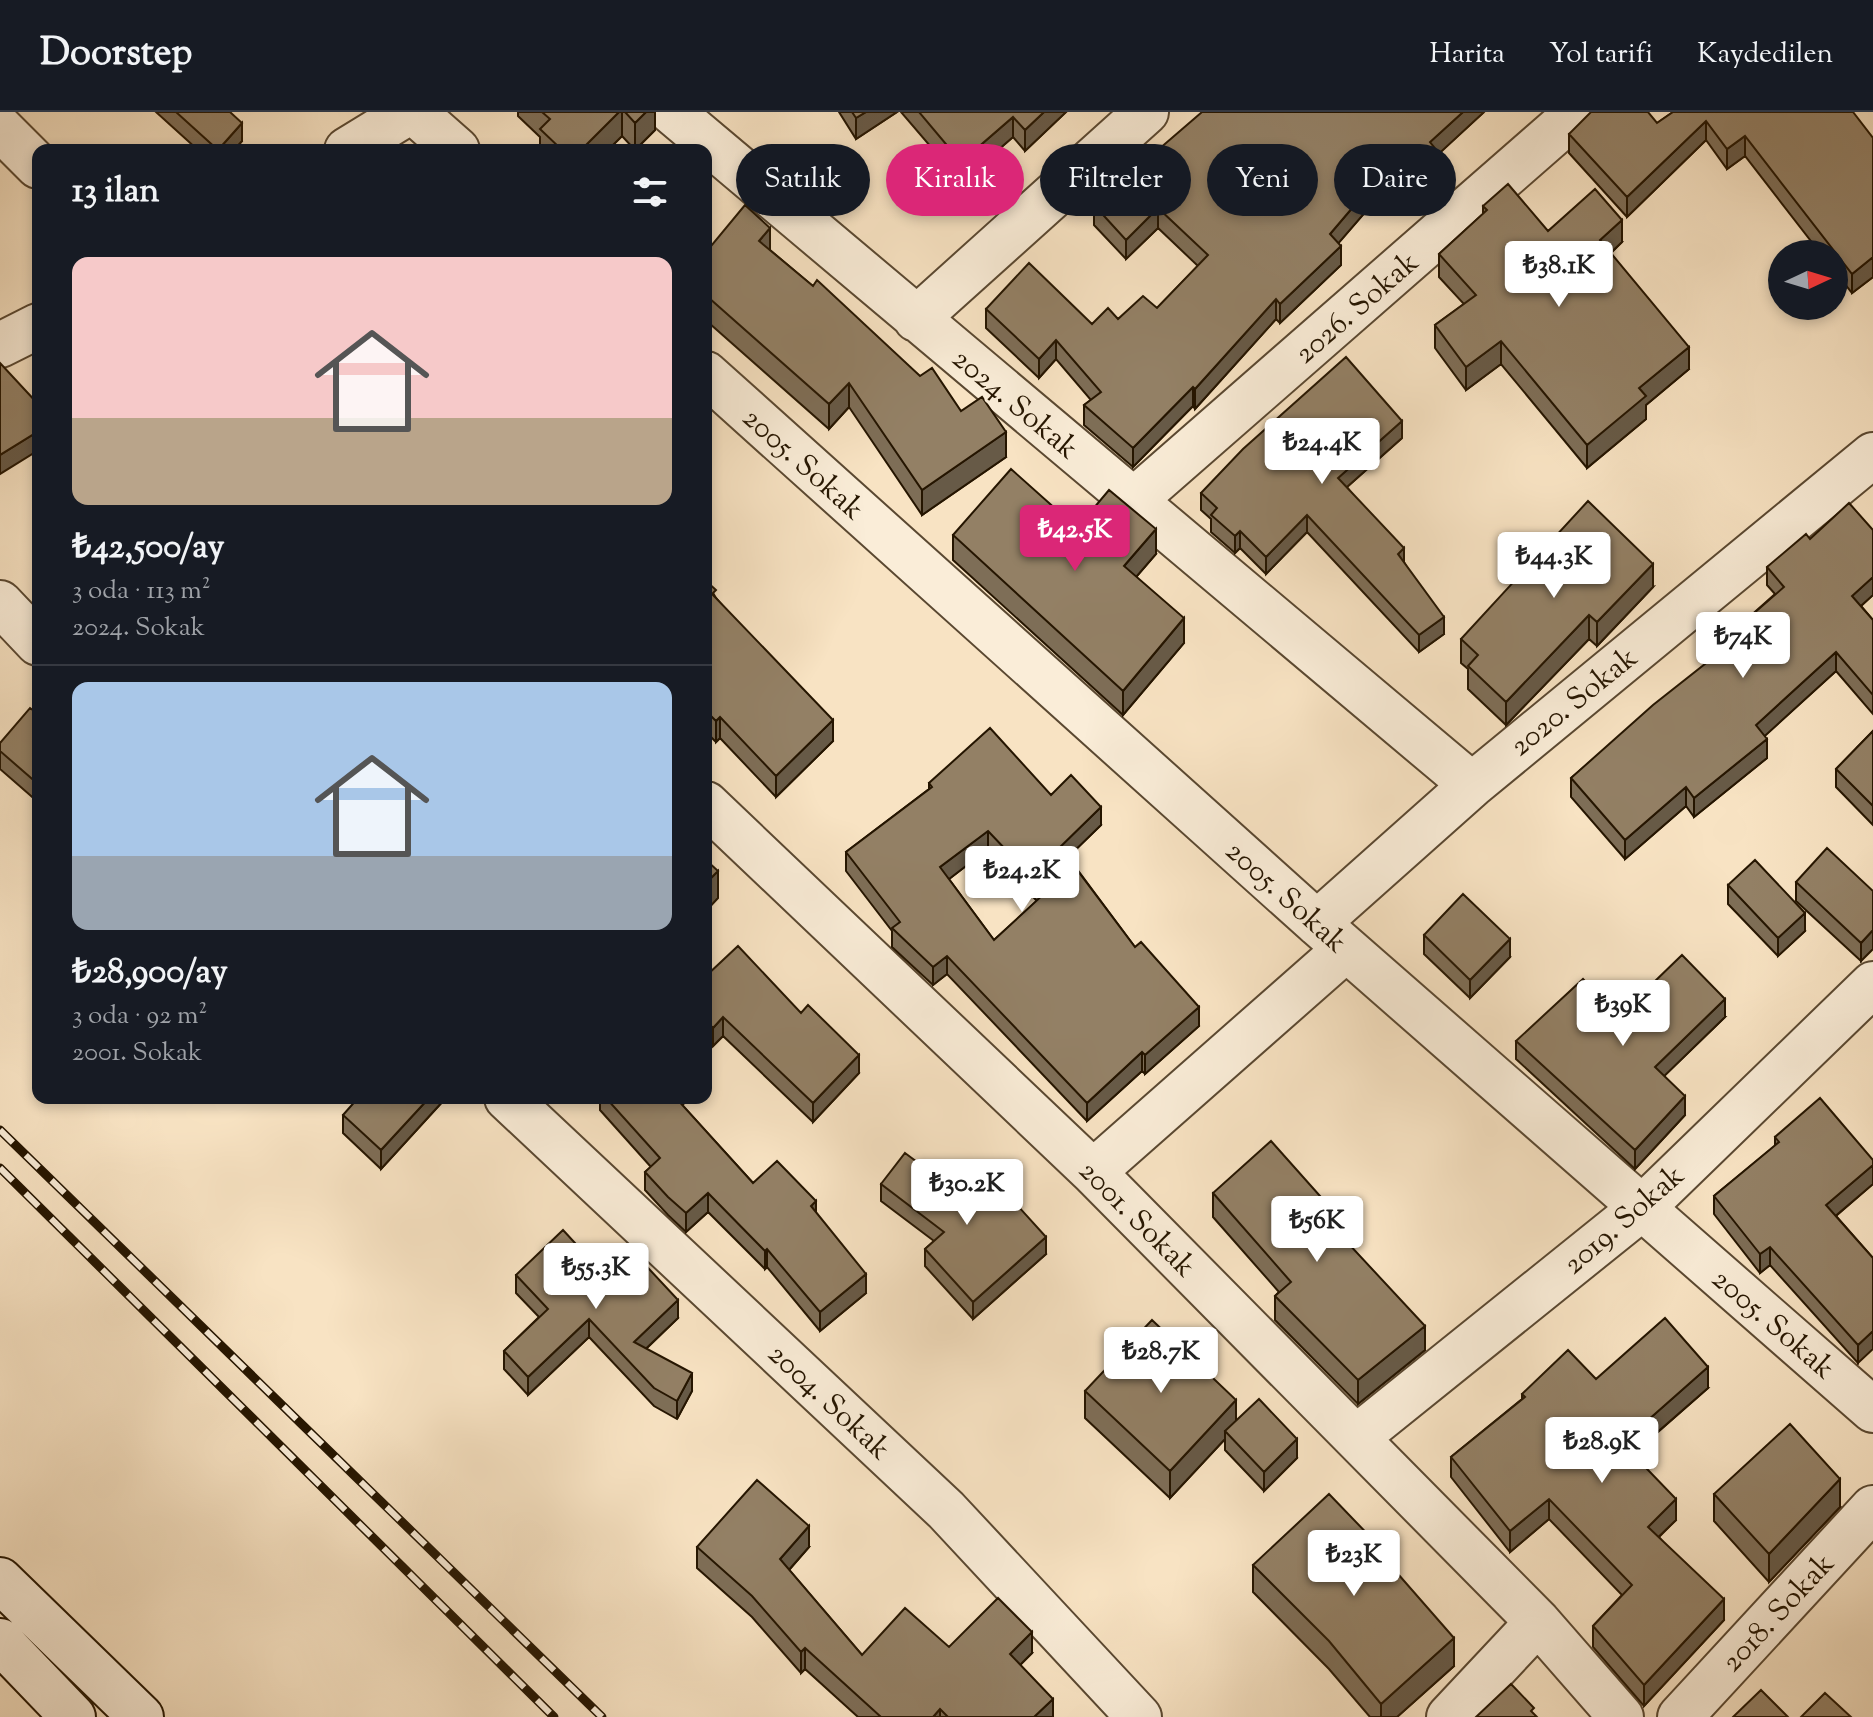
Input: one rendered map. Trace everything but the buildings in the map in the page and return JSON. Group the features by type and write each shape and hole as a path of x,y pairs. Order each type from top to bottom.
{"street":[{"path":"357,144 412,112 450,144"},
{"name":"2024. Sokak","path":"672,112 710,144"},
{"path":"916,319 1146,112"},
{"name":"2026. Sokak","path":"1133,501 1578,112"},
{"path":"0,128 32,160"},
{"name":"2024. Sokak","path":"712,146 1472,785"},
{"path":"0,345 32,329"},
{"name":"2005. Sokak","path":"712,379 1332,936 1873,1410"},
{"name":"2020. Sokak","path":"1093,1172 1332,936 1472,785 1873,455"},
{"path":"0,603 32,637"},
{"name":"2001. Sokak","path":"712,810 1093,1172 1538,1622 1621,1717"},
{"name":"2019. Sokak","path":"1357,1437 1643,1207 1873,984"},
{"name":"2004. Sokak","path":"513,1104 946,1510 1139,1717"},
{"name":"2018. Sokak","path":"1680,1717 1873,1508"},
{"path":"0,1580 141,1717"},
{"path":"1449,1717 1538,1622"},
{"path":"0,1641 73,1717"}],"railway":[{"path":"0,1130 602,1717"},
{"path":"0,1168 554,1717"}]}
